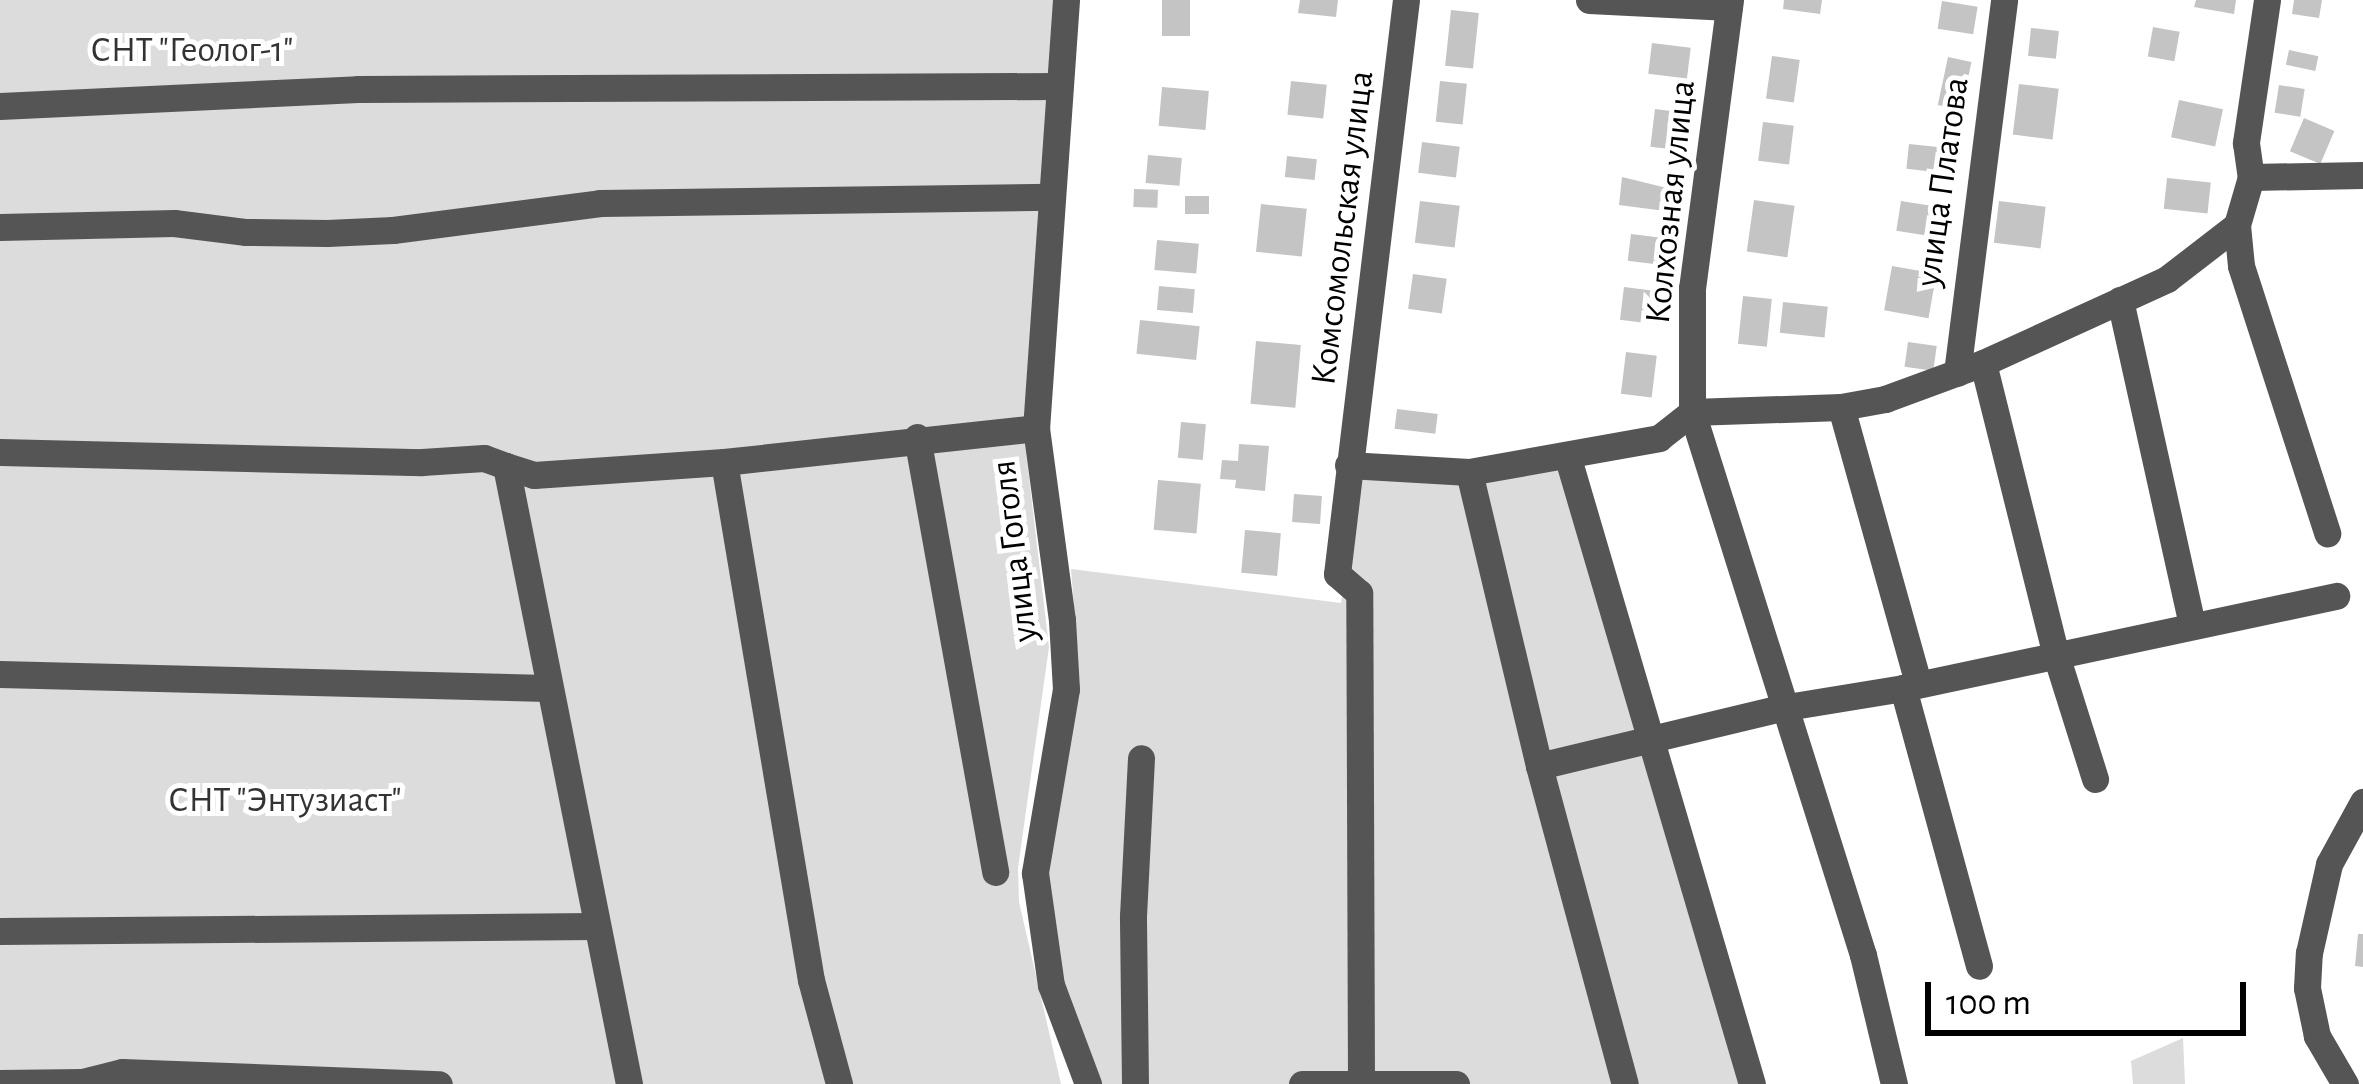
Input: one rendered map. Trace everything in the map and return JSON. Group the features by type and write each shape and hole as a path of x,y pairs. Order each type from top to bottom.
{"street":[{"name":"улица Гоголя","path":"1066,0 1036,428 1066,689 1035,873 1039,927 1068,1038 1088,1084"},
{"name":"Комсомольская улица","path":"1360,1081 1359,593 1337,574 1406,0"},
{"path":"1589,0 1729,4"},
{"name":"улица Платова","path":"1970,368 2004,0"},
{"path":"2267,0 2246,143 2252,177 2237,224 2241,266 2326,533"},
{"name":"Колхозная улица","path":"1729,4 1692,288 1692,412 1781,708 1863,955 1894,1084"},
{"path":"0,106 358,89 1059,86"},
{"path":"2252,177 2363,175"},
{"path":"0,227 174,224 246,232 327,233 393,230 600,203 1049,197"},
{"path":"1348,465 1469,472 1659,437 1692,412 1841,407 1885,399 1970,368 2167,279 2237,224"},
{"path":"2120,299 2192,625"},
{"path":"1970,368 2095,779"},
{"path":"1841,407 1979,966"},
{"path":"0,452 422,462 484,458 534,475 724,462 917,437 1036,428"},
{"path":"917,437 995,872"},
{"path":"724,462 807,959 839,1084"},
{"path":"1570,465 1752,1084"},
{"path":"506,466 629,1084"},
{"path":"1469,472 1539,766 1625,1084"},
{"path":"1539,766 1781,708 2336,596"},
{"path":"0,674 547,688"},
{"path":"1135,1084 1133,916 1141,758"},
{"path":"2345,1084 2317,1036 2308,970 2315,909 2329,864 2363,802"},
{"path":"0,931 596,926"},
{"path":"0,1082 83,1083 126,1078 439,1084"},
{"path":"1302,1084 1456,1084"}],"green space":[{"name":"СНТ \"Энтузиаст\"","path":"0,0 1056,0 1024,435 1049,647 1018,868 1019,902 1061,1084 0,1084"},
{"path":"1570,465 1752,1084 1100,1084 1077,1033 1050,926 1049,874 1075,620 1071,569 1341,603 1358,475"},
{"path":"2183,1038 2185,1084 2133,1084 2131,1061"}],"building":[{"path":"1162,0 1190,0 1190,36 1162,36"},
{"path":"1300,0 1338,0 1336,17 1298,13"},
{"path":"1784,0 1822,0 1820,14 1783,9"},
{"path":"2196,0 2236,0 2234,14 2194,7"},
{"path":"2294,0 2322,0 2319,18 2292,14"},
{"path":"1942,1 1978,7 1973,34 1938,29"},
{"path":"1451,10 1479,13 1473,69 1445,66"},
{"path":"2153,27 2180,32 2174,61 2148,57"},
{"path":"2031,28 2059,31 2056,59 2028,56"},
{"path":"1652,43 1691,48 1687,79 1648,74"},
{"path":"2289,50 2318,56 2315,71 2286,65"},
{"path":"1772,56 1800,60 1794,102 1766,99"},
{"path":"1948,57 1971,62 1961,110 1938,105"},
{"path":"1291,81 1327,85 1323,119 1287,115"},
{"path":"1440,81 1467,84 1463,125 1436,122"},
{"path":"2019,84 2059,89 2052,139 2013,135"},
{"path":"2279,85 2305,89 2300,117 2275,113"},
{"path":"1162,87 1209,91 1205,130 1159,126"},
{"path":"2179,100 2223,109 2215,147 2171,137"},
{"path":"1655,109 1689,113 1684,151 1650,147"},
{"path":"2304,118 2334,131 2320,164 2290,151"},
{"path":"1763,122 1794,126 1789,164 1758,161"},
{"path":"1422,142 1460,147 1456,177 1418,173"},
{"path":"1909,144 1938,147 1935,172 1906,169"},
{"path":"1148,155 1182,158 1179,186 1146,183"},
{"path":"1287,156 1317,159 1315,180 1285,177"},
{"path":"1622,177 1667,188 1665,211 1619,205"},
{"path":"2167,178 2211,183 2208,213 2164,209"},
{"path":"1134,189 1158,190 1157,208 1133,207"},
{"path":"1185,196 1209,196 1209,214 1185,214"},
{"path":"1754,200 1795,206 1787,257 1747,251"},
{"path":"1420,201 1460,206 1455,248 1415,243"},
{"path":"1901,201 1933,206 1928,236 1896,231"},
{"path":"1999,201 2046,207 2041,248 1994,243"},
{"path":"1261,204 1307,209 1302,257 1256,252"},
{"path":"1631,234 1680,240 1676,267 1628,261"},
{"path":"1157,240 1199,244 1196,274 1154,270"},
{"path":"1892,266 1936,274 1929,318 1884,310"},
{"path":"1413,274 1447,279 1442,313 1408,309"},
{"path":"1159,286 1195,289 1193,313 1157,310"},
{"path":"1624,287 1662,292 1658,324 1620,320"},
{"path":"1743,296 1772,299 1767,347 1738,344"},
{"path":"1783,302 1828,307 1825,338 1780,333"},
{"path":"1140,320 1200,326 1196,360 1136,354"},
{"path":"1256,341 1301,345 1295,408 1251,404"},
{"path":"1908,342 1937,346 1933,371 1905,367"},
{"path":"1626,352 1657,356 1652,397 1621,394"},
{"path":"1397,409 1438,414 1435,434 1395,429"},
{"path":"1181,422 1206,424 1203,460 1178,458"},
{"path":"1239,444 1269,446 1265,491 1235,488 1236,480 1220,479 1222,460 1238,461"},
{"path":"1158,480 1201,484 1196,534 1154,530"},
{"path":"1294,494 1322,496 1320,524 1292,522"},
{"path":"1245,530 1281,533 1277,576 1241,573"},
{"path":"2358,934 2363,934 2363,967 2355,966"}],"park label":[{"name":"СНТ \"Геолог-1\"","path":"192,51"}]}
